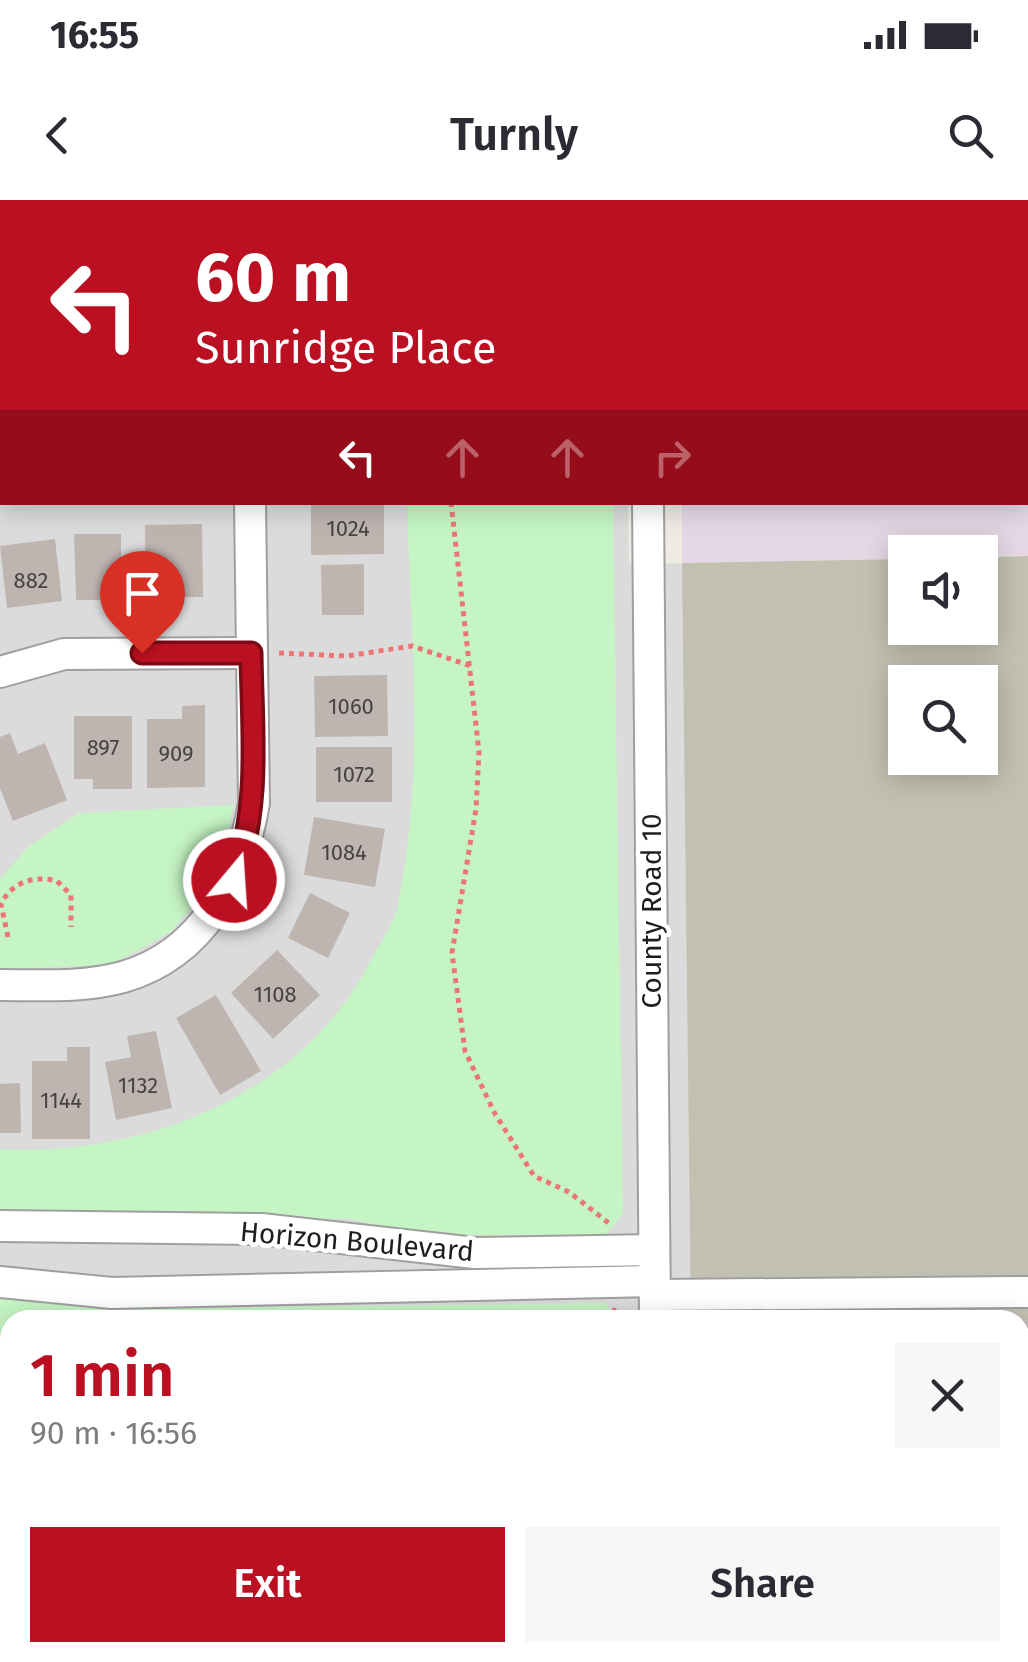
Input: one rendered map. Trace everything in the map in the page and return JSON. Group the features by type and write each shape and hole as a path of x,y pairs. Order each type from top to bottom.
{"street":[{"path":"0,985 83,984 124,976 180,948 206,922 234,880 247,844 254,804 250,505"},
{"name":"County Road 10","path":"648,505 654,1299"},
{"path":"0,672 64,654 251,653"},
{"name":"Horizon Boulevard","path":"0,1226 261,1228 475,1254 654,1250"},
{"name":"Horizon Boulevard","path":"0,1282 112,1293 654,1299 1028,1292"}],"path":[{"path":"451,505 479,752 476,809 452,953 465,1051 494,1112 534,1176 570,1192 617,1230"},
{"path":"251,653 347,656 412,646 471,666"},
{"path":"8,936 0,905 23,882 46,878 57,881 71,895 70,927"}],"shaded area":[{"path":"0,505 628,505 629,563 888,565 888,645 998,645 998,605 1028,567 1028,1310 0,1310"},
{"path":"682,505 1028,505 1028,556 998,555 998,535 888,535 888,559 682,563"},
{"path":"1028,556 1028,1310 691,1310 682,563 888,559 888,645 998,645 998,557"}],"green space":[{"path":"407,505 613,505 623,1213 605,1236 428,1235 349,1219 0,1212 0,1149 55,1149 110,1142 163,1128 215,1108 262,1081 305,1047 342,1007 398,905 411,805 414,704"},
{"path":"234,805 220,871 171,932 110,965 0,969 0,879 28,847 79,813"},
{"path":"0,1298 118,1309 605,1303 611,1310 0,1310"}],"building":[{"path":"311,505 384,505 384,554 311,555"},
{"path":"202,524 203,597 146,597 145,525"},
{"path":"74,534 121,534 121,600 76,600"},
{"path":"55,539 62,601 7,608 0,546"},
{"path":"364,564 364,615 322,615 321,565"},
{"path":"387,675 388,736 315,737 314,676"},
{"path":"205,705 205,787 147,788 147,719 182,719 182,706"},
{"path":"74,716 132,716 132,789 93,789 93,779 74,779"},
{"path":"10,733 18,754 45,743 67,800 13,821 0,788 0,737"},
{"path":"316,747 392,747 392,802 316,802"},
{"path":"314,817 385,829 375,887 304,875"},
{"path":"310,893 350,913 328,958 288,938"},
{"path":"277,950 320,995 273,1039 231,993"},
{"path":"216,995 261,1071 220,1095 176,1018"},
{"path":"156,1031 172,1108 116,1120 105,1062 131,1057 127,1036"},
{"path":"67,1047 90,1047 90,1139 32,1139 32,1061 67,1061"},
{"path":"20,1083 21,1133 0,1133 0,1084"}],"route":[{"path":"142,653 251,653 254,804 247,844 234,880"}]}
